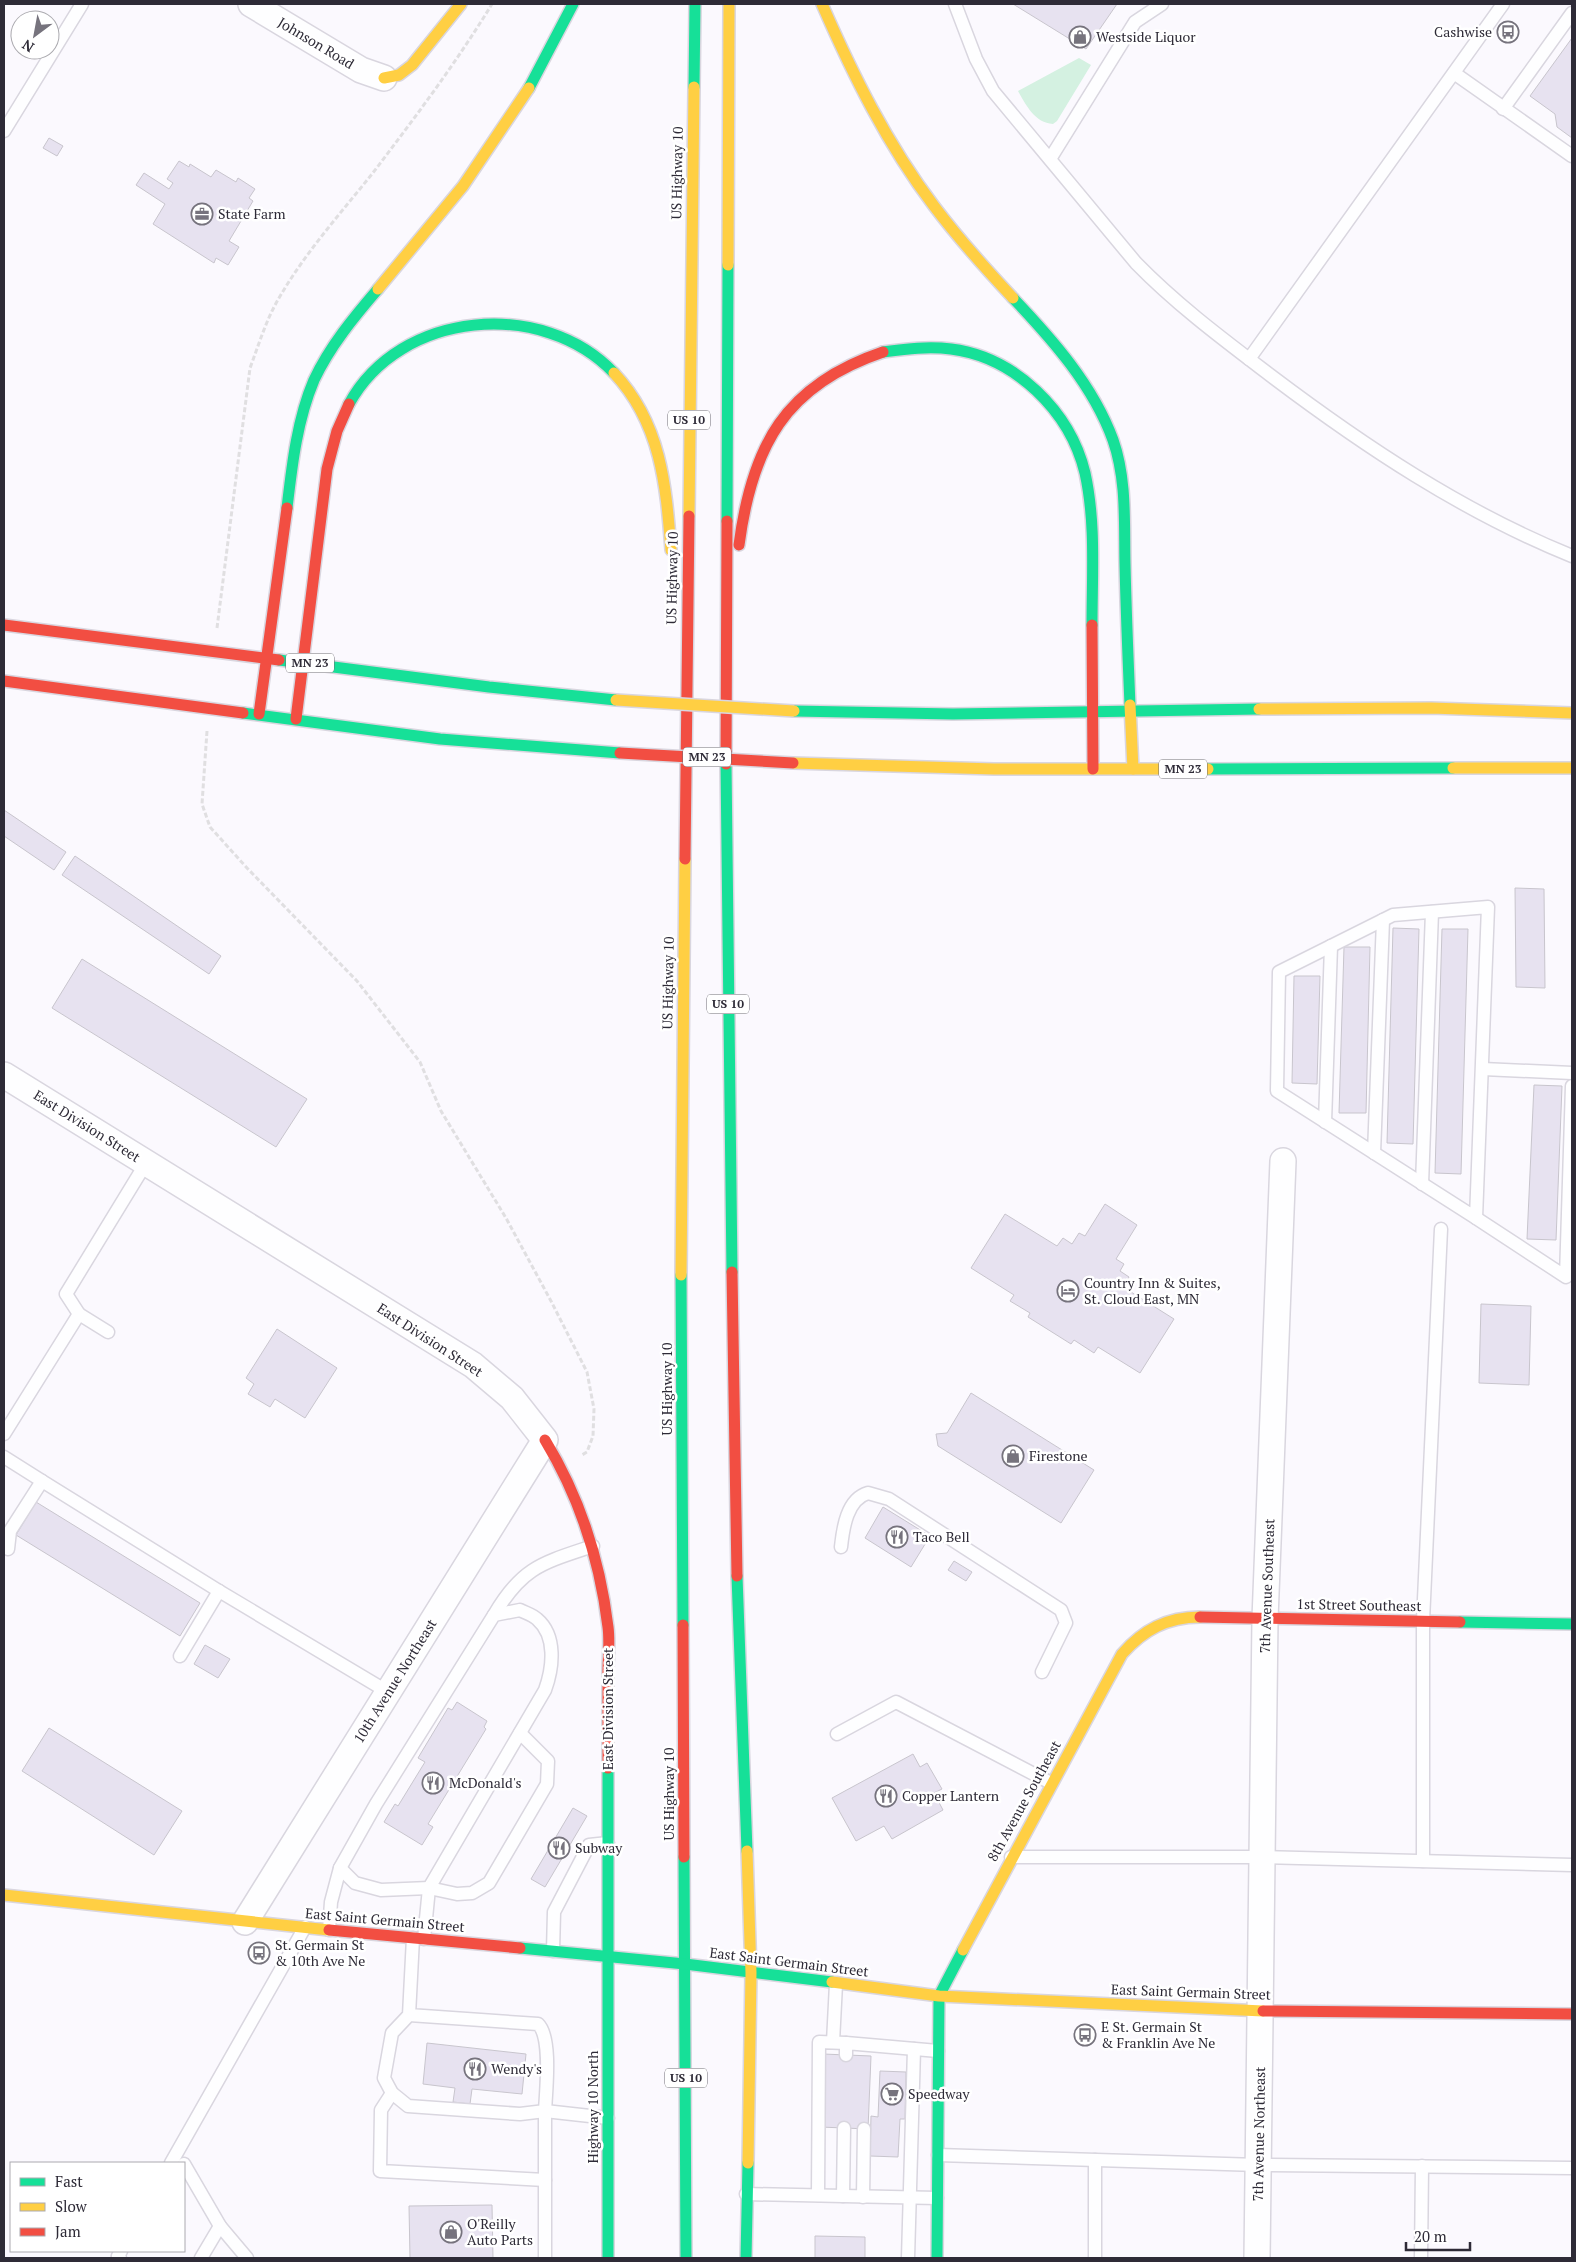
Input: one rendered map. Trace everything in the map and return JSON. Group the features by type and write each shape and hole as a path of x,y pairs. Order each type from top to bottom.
{"main road":[{"path":"384,78 399,75 412,65 462,4"},
{"path":"259,714 265,657 291,477 308,395 324,361 349,325 437,220 492,149 544,64 573,4"},
{"name":"US Highway 10","path":"685,1964 681,1232 695,4"},
{"name":"US 10","path":"729,4 726,862 736,1556 751,1973 746,2258"},
{"path":"822,4 866,100 900,156 951,228 1053,342 1079,374 1099,409 1113,440 1121,476 1133,769"},
{"path":"296,719 330,454 343,414 363,382 376,368 398,352 440,330 483,322 526,325 549,331 571,341 594,355 611,369 628,388 654,435 668,493 672,563"},
{"path":"726,673 740,539 745,510 753,480 764,455 791,408 823,379 850,362 897,348 941,346 964,350 1011,370 1033,387 1049,402 1067,427 1077,448 1085,476 1092,544 1093,769"},
{"path":"676,602 686,721"},
{"name":"MN 23","path":"4,625 489,687 616,700 794,711 881,714 1432,708 1572,713"},
{"name":"MN 23","path":"4,681 440,739 620,753 793,763 1093,769 1572,768"},
{"name":"East Division Street","path":"545,1440 570,1482 593,1546 608,1628 607,1956"},
{"name":"1st Street Southeast","path":"1148,1628 1169,1619 1186,1617 1572,1624"},
{"name":"8th Avenue Southeast","path":"939,1996 1011,1857 1122,1654 1134,1639 1148,1628"},
{"name":"East Saint Germain Street","path":"4,1895 245,1922 685,1964 939,1996 1260,2011 1572,2014"},
{"name":"Highway 10 North","path":"607,1956 608,2258"},
{"name":"US 10","path":"685,1964 686,2258"},
{"path":"937,2258 939,1996"}],"street":[{"name":"Johnson Road","path":"251,4 361,70 384,78"},
{"name":"East Division Street","path":"7,1084 146,1163 473,1366 512,1398 545,1440"},
{"name":"7th Avenue Southeast","path":"1260,2011 1265,1619 1283,1161"},
{"name":"10th Avenue Northeast","path":"245,1922 545,1440"},
{"name":"7th Avenue Northeast","path":"1257,2258 1260,2011"}],"lane":[{"path":"4,131 82,4"},
{"path":"955,4 984,76 993,91 1136,263 1169,295 1248,358 1375,451 1518,533 1572,556"},
{"path":"1050,159 1136,22 1162,4"},
{"path":"1248,358 1503,4"},
{"path":"1503,108 1572,13"},
{"path":"1454,73 1572,156"},
{"path":"1476,1218 1488,907 1393,915 1279,972 1277,1092 1566,1277 1572,1086"},
{"path":"1422,1184 1432,912"},
{"path":"1374,1153 1383,920"},
{"path":"1325,1122 1332,946"},
{"path":"1483,1069 1572,1073"},
{"path":"108,1332 79,1314 66,1294 146,1163"},
{"path":"1423,1861 1423,1621 1441,1229"},
{"path":"4,1434 79,1314"},
{"path":"4,1457 219,1591 388,1692"},
{"path":"8,1549 10,1531 42,1481"},
{"path":"840,1547 844,1521 856,1499 868,1493 889,1499 1061,1610 1066,1623 1042,1672"},
{"path":"329,1930 331,1902 340,1868 376,1804 494,1615 521,1577 534,1568 593,1546"},
{"path":"180,1656 219,1591"},
{"path":"494,1615 520,1610 538,1620 550,1641 552,1670 548,1683 520,1733 429,1888 419,1938 409,2015 392,2032 384,2078 392,2093 408,2106 520,2114 545,2111 608,2118"},
{"path":"837,1734 896,1702 1051,1783"},
{"path":"340,1868 355,1883 381,1890 429,1888 457,1894 472,1893 489,1883 548,1784 548,1760 520,1733"},
{"path":"553,1951 554,1912 589,1845 608,1843"},
{"path":"1011,1857 1262,1857 1572,1864"},
{"path":"179,2161 305,1928"},
{"path":"836,1984 841,2047"},
{"path":"409,2015 538,2024 544,2032 546,2051 545,2258"},
{"path":"818,2195 819,2042 866,2050 914,2049 938,2051"},
{"path":"908,2258 914,2049"},
{"path":"392,2093 381,2110 380,2171 545,2180"},
{"path":"842,2196 844,2128"},
{"path":"863,2197 864,2129"},
{"path":"938,2155 1258,2165 1572,2168"},
{"path":"1095,2160 1095,2258"},
{"path":"1420,2258 1422,2166"},
{"path":"185,2171 220,2226 247,2258"},
{"path":"746,2194 937,2198"},
{"path":"201,2258 220,2226"}],"green space":[{"path":"1079,58 1091,65 1057,121 1053,124 1047,123 1036,117 1018,91"}],"building":[{"name":"Westside Liquor","path":"1013,4 1117,4 1086,49"},
{"path":"1572,38 1572,138 1557,127 1555,114 1530,96"},
{"path":"49,138 63,146 57,156 43,148"},
{"name":"State Farm","path":"179,161 189,167 190,164 211,177 216,170 236,182 238,178 255,189 249,198 253,201 229,241 239,247 228,265 216,258 214,263 153,224 165,204 136,185 144,173 169,189 173,183 167,179"},
{"path":"4,810 66,852 54,870 4,836"},
{"path":"75,856 221,956 209,974 62,875"},
{"path":"1515,888 1544,889 1545,988 1516,987"},
{"path":"1393,928 1419,929 1413,1144 1387,1143"},
{"path":"1442,929 1468,929 1461,1174 1435,1173"},
{"path":"1344,947 1370,947 1366,1113 1339,1113"},
{"path":"82,959 307,1099 276,1147 52,1008"},
{"path":"1294,976 1320,976 1317,1084 1292,1083"},
{"path":"1534,1085 1562,1086 1556,1240 1527,1239"},
{"name":"Country Inn & Suites, St. Cloud East, MN","path":"1105,1204 1137,1225 1116,1259 1124,1264 1120,1271 1129,1277 1123,1287 1174,1319 1140,1373 1098,1347 1094,1353 1074,1340 1071,1344 1028,1317 1030,1313 1010,1301 1014,1295 971,1268 1005,1214 1057,1246 1063,1238 1072,1244 1079,1233 1085,1236"},
{"path":"1481,1304 1531,1306 1529,1385 1479,1383"},
{"path":"277,1329 337,1368 305,1418 275,1399 270,1407 248,1394 254,1384 246,1378"},
{"name":"Firestone","path":"971,1393 1094,1470 1061,1523 938,1446 936,1434 947,1433"},
{"path":"36,1502 200,1603 180,1636 16,1535"},
{"name":"Taco Bell","path":"883,1507 930,1536 911,1567 865,1538"},
{"path":"954,1561 972,1572 966,1581 948,1570"},
{"path":"205,1645 230,1659 218,1678 194,1664"},
{"name":"McDonald's","path":"457,1702 487,1721 484,1727 486,1729 428,1824 433,1827 422,1845 384,1822 395,1804 398,1806 425,1762 418,1758 448,1708 452,1710"},
{"path":"49,1728 182,1811 154,1855 22,1771"},
{"name":"Copper Lantern","path":"913,1754 920,1767 927,1763 942,1789 934,1793 943,1810 892,1839 884,1826 856,1841 832,1798"},
{"name":"Subway","path":"573,1808 587,1816 545,1887 531,1879"},
{"name":"Wendy's","path":"427,2043 526,2054 522,2094 472,2089 470,2104 453,2102 455,2088 423,2084"},
{"name":"Speedway","path":"823,2054 871,2056 868,2129 820,2127"},
{"name":"Speedway","path":"880,2071 906,2072 905,2119 900,2119 898,2157 870,2156 871,2116 878,2117"},
{"name":"O'Reilly Auto Parts","path":"492,2205 493,2258 410,2258 409,2206"},
{"path":"815,2236 865,2237 865,2258 815,2258"}],"traffic: fast":[{"path":"529,88 573,4"},
{"path":"694,87 695,4"},
{"path":"727,521 728,265"},
{"path":"287,508 299,427 314,380 320,367 351,321 378,289"},
{"path":"1013,298 1057,346 1083,382 1105,420 1113,440 1123,486 1130,705"},
{"path":"349,404 372,373 402,349 437,333 474,325 512,325 550,333 584,349 614,373"},
{"path":"883,352 934,348 975,354 997,363 1018,375 1053,409 1067,429 1078,450 1085,473 1091,511 1093,549 1092,625"},
{"path":"279,660 489,687 616,700"},
{"path":"794,711 953,714 1259,709"},
{"path":"243,713 440,739 620,753"},
{"path":"726,764 732,1272"},
{"path":"1208,769 1453,768"},
{"path":"681,1275 683,1625"},
{"path":"737,1576 747,1851"},
{"path":"1460,1622 1572,1624"},
{"path":"608,1768 608,2258"},
{"path":"684,1857 686,2258"},
{"path":"520,1948 685,1964 832,1982"},
{"path":"937,2258 939,1996 963,1950"},
{"path":"746,2258 748,2163"}],"traffic: slow":[{"path":"384,78 399,75 412,65 461,4"},
{"path":"728,265 729,4"},
{"path":"822,4 859,83 901,158 953,230 1013,298"},
{"path":"689,516 694,87"},
{"path":"378,289 463,186 529,88"},
{"path":"614,373 630,392 651,434 658,456 667,502 671,550"},
{"path":"616,700 794,711"},
{"path":"1130,705 1133,769"},
{"path":"1259,709 1431,708 1572,713"},
{"path":"793,763 994,769 1208,769"},
{"path":"1453,768 1572,768"},
{"path":"681,1275 685,859"},
{"path":"963,1950 1122,1654 1138,1638 1156,1626 1177,1619 1200,1617"},
{"path":"747,1851 751,1973 748,2163"},
{"path":"4,1895 329,1930"},
{"path":"832,1982 939,1996 1263,2011"}],"traffic: jam":[{"path":"739,545 753,478 764,449 779,424 798,401 821,382 849,366 883,352"},
{"path":"296,719 327,469 337,431 349,404"},
{"path":"259,714 287,508"},
{"path":"685,859 689,516"},
{"path":"726,764 727,521"},
{"path":"4,625 279,660"},
{"path":"1092,625 1093,769"},
{"path":"4,681 243,713"},
{"path":"620,753 793,763"},
{"path":"732,1272 737,1576"},
{"path":"545,1440 578,1506 600,1578 609,1638 608,1768"},
{"path":"1200,1617 1460,1622"},
{"path":"683,1625 684,1857"},
{"path":"329,1930 520,1948"},
{"path":"1263,2011 1572,2014"}],"place":[{"name":"Cashwise","path":"1508,32"},
{"name":"Westside Liquor","path":"1080,37"},
{"name":"State Farm","path":"202,214"},
{"name":"Country Inn & Suites, St. Cloud East, MN","path":"1068,1291"},
{"name":"Firestone","path":"1013,1456"},
{"name":"Taco Bell","path":"897,1537"},
{"name":"McDonald's","path":"433,1783"},
{"name":"Copper Lantern","path":"886,1796"},
{"name":"Subway","path":"559,1848"},
{"name":"St. Germain St & 10th Ave Ne","path":"259,1953"},
{"name":"E St. Germain St & Franklin Ave Ne","path":"1085,2035"},
{"name":"Wendy's","path":"475,2069"},
{"name":"Speedway","path":"892,2094"},
{"name":"O'Reilly Auto Parts","path":"451,2232"}]}
